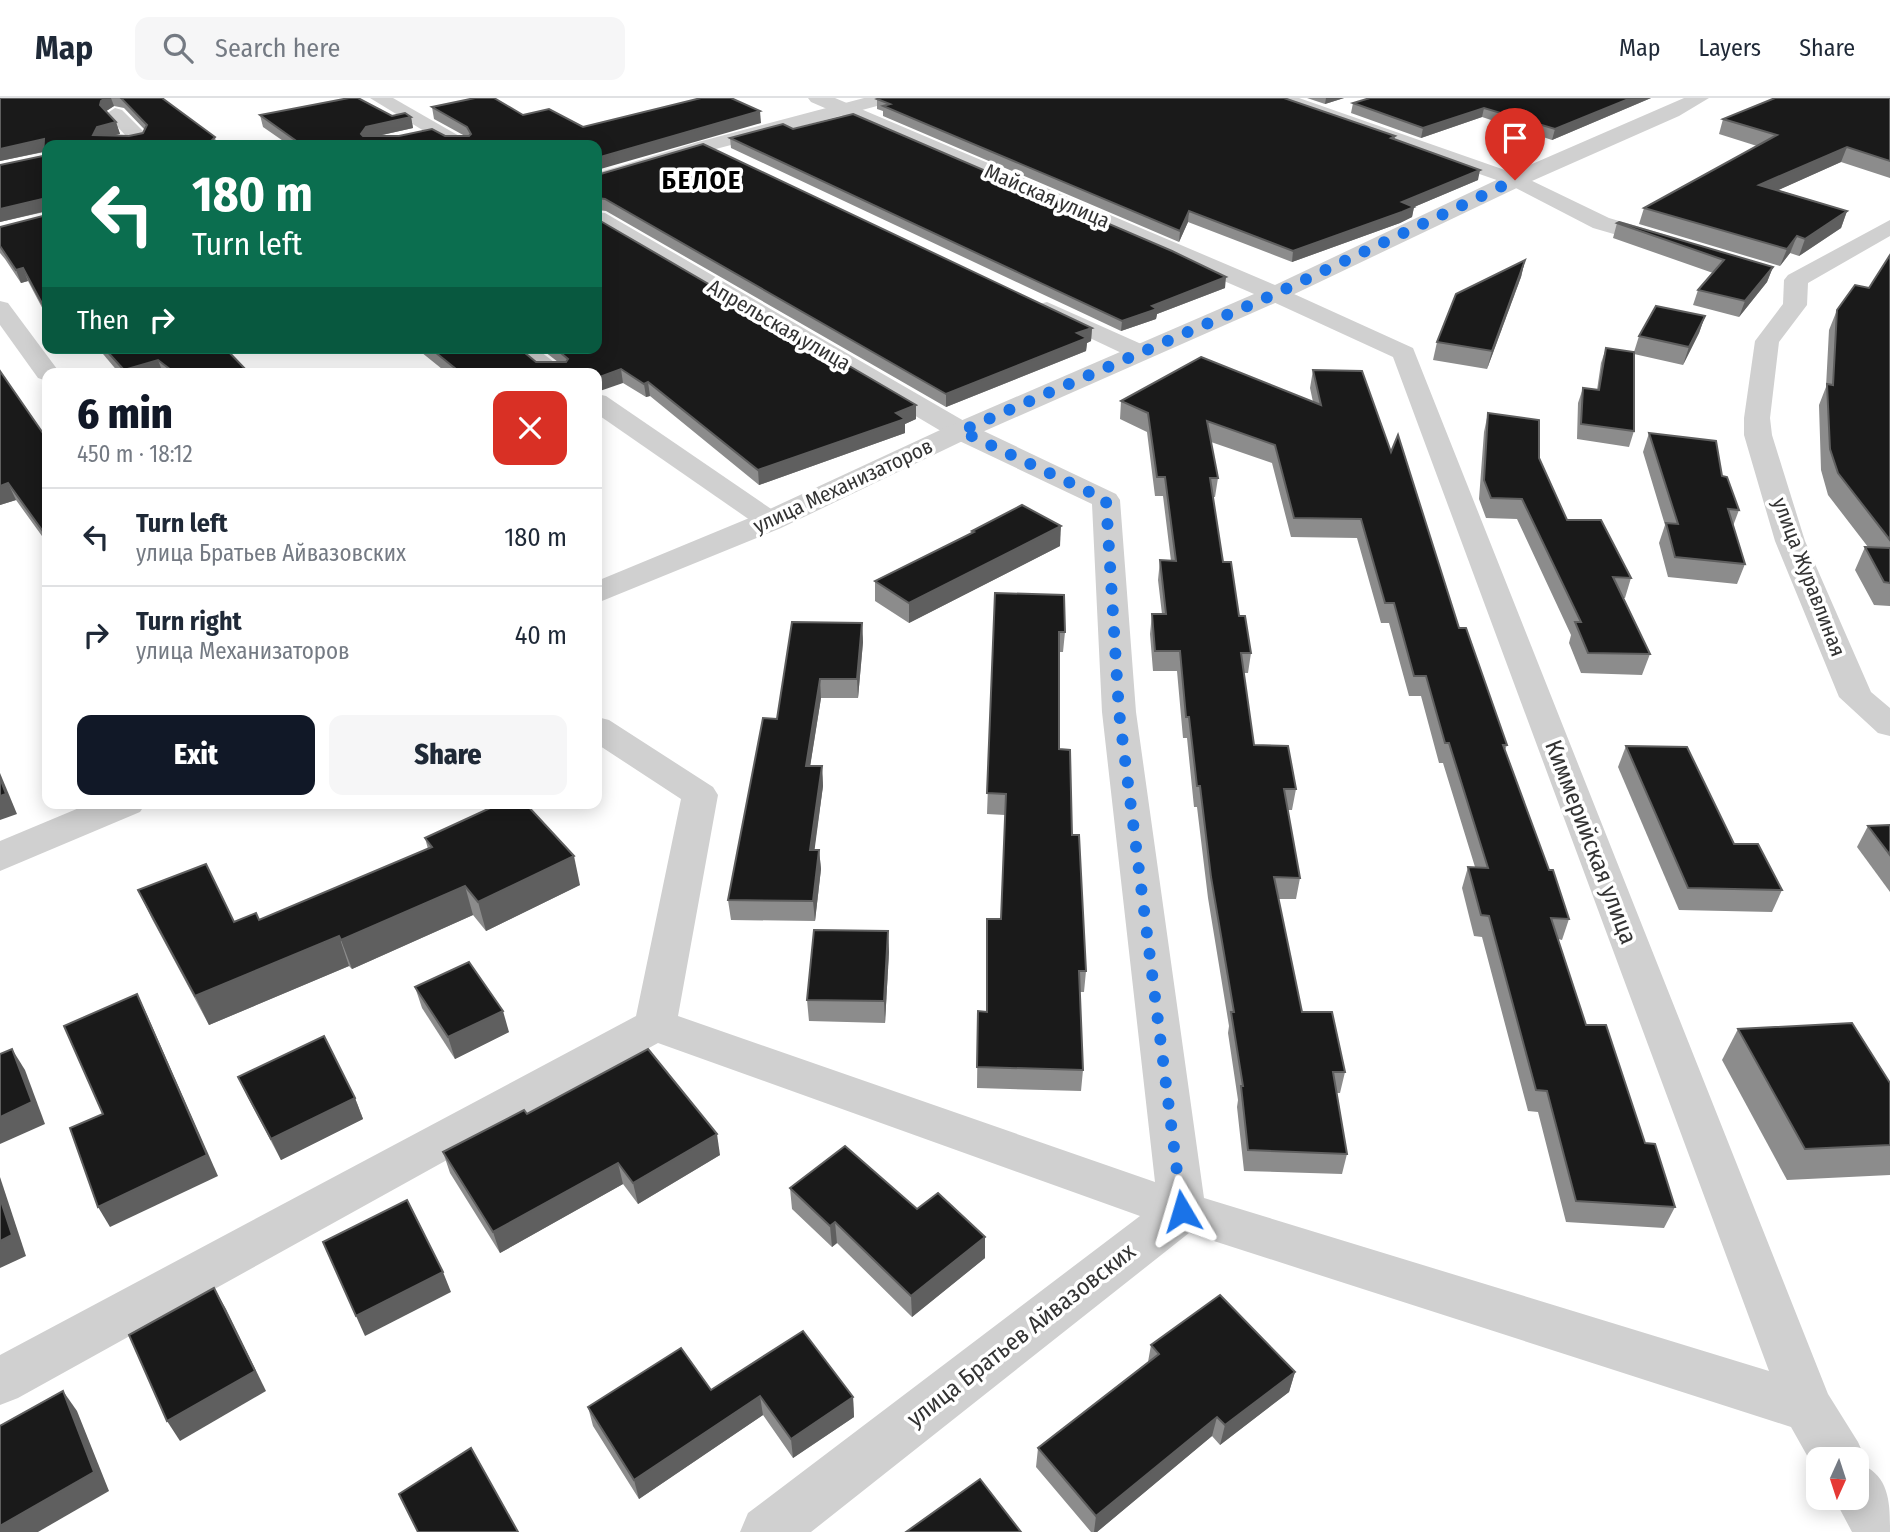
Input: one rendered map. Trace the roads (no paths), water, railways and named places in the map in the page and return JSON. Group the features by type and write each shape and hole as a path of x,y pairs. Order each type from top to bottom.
{"street":[{"path":"379,98 451,140"},
{"name":"Майская улица","path":"818,98 1275,294"},
{"path":"602,178 705,146 885,98"},
{"path":"1281,98 1515,180 1601,223 1679,246"},
{"name":"улица Механизаторов","path":"602,591 770,521 961,431 1275,294 1515,180 1699,98"},
{"path":"1326,113 1360,102"},
{"path":"115,114 139,138 130,140"},
{"path":"411,137 435,132"},
{"path":"705,146 730,158"},
{"name":"Апрельская улица","path":"602,221 961,431"},
{"name":"улица Журавлиная","path":"1890,227 1789,278 1795,305 1767,341 1757,418 1758,435 1790,541 1856,697 1890,725"},
{"name":"Киммерийская улица","path":"1275,294 1404,353 1808,1408 1831,1447"},
{"path":"1027,299 1139,352"},
{"path":"0,308 43,368"},
{"path":"528,354 548,368"},
{"path":"602,405 770,521"},
{"path":"961,431 1106,500 1119,712 1182,1211"},
{"path":"602,731 700,795 655,1025"},
{"path":"0,857 113,809"},
{"path":"0,1381 655,1025 1182,1211 1808,1408"},
{"name":"улица Братьев Айвазовских","path":"767,1532 1182,1211"},
{"path":"1869,1509 1883,1532"}],"district":[{"name":"БЕЛОЕ","path":"702,180"}]}
